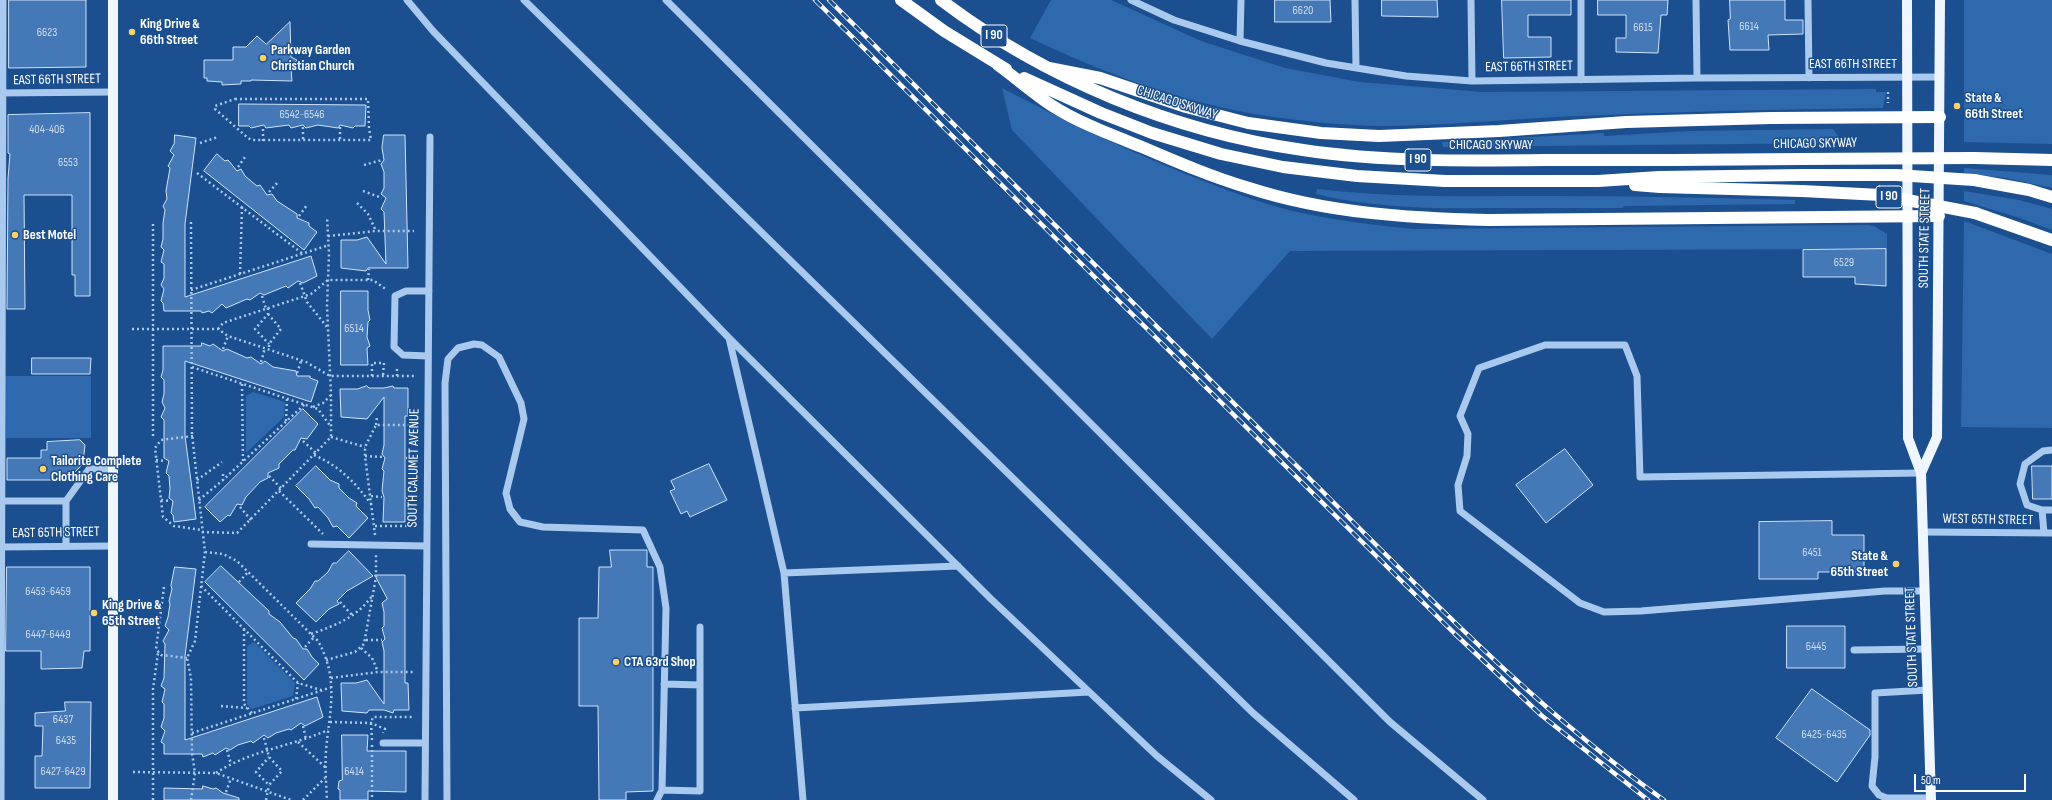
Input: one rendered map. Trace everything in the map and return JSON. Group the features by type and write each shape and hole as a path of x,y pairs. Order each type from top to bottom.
{"highway":[{"name":"I 90","path":"901,0 944,31 998,65 1059,95 1152,133 1221,154 1283,167 1357,176 1445,181 1598,181 1659,177 1896,175 1974,180 2029,190 2052,197"},
{"name":"CHICAGO SKYWAY","path":"941,0 970,22 1049,68 1114,97 1171,119 1245,139 1303,150 1389,159 1464,161 1974,158 2052,160"},
{"path":"998,65 1051,105 1072,117 1199,171 1250,189 1368,214 1430,219 1488,220 1907,215 1939,216"},
{"path":"1049,68 1100,78 1186,107 1248,123 1321,134 1379,136 1499,131 1626,122 1771,118 1940,117"},
{"name":"I 90","path":"1598,181 1660,187 1881,195 1945,206 1975,213 2052,240"}],"main road":[{"path":"113,0 113,800"},
{"name":"SOUTH STATE STREET","path":"1907,0 1908,438 1921,473 1931,799"},
{"name":"SOUTH STATE STREET","path":"1921,473 1937,437 1940,0"}],"street":[{"path":"1,800 1,93 3,0"},
{"path":"407,0 433,31 729,338 958,566 1157,756 1211,800"},
{"path":"524,0 1252,713 1354,800"},
{"path":"666,0 1390,722 1483,800"},
{"name":"EAST 66TH STREET","path":"1131,0 1174,20 1240,41 1326,63 1406,76 1472,81 1940,77"},
{"path":"1240,0 1240,41"},
{"path":"1355,0 1356,68"},
{"path":"1471,0 1472,81"},
{"path":"1581,0 1581,80"},
{"path":"1696,0 1697,78"},
{"path":"1808,0 1809,78"},
{"name":"EAST 66TH STREET","path":"1,93 113,92"},
{"name":"SOUTH CALUMET AVENUE","path":"425,800 430,137"},
{"path":"428,356 403,355 394,347 395,296 406,291 429,291"},
{"path":"729,338 784,573 803,800"},
{"path":"447,800 445,383 448,359 458,348 474,344 482,345 499,357 521,403 524,419 506,493 510,508 520,522 543,527 643,530 660,567 666,608 662,790 657,800"},
{"path":"1921,473 1640,477 1637,376 1625,346 1545,345 1479,368 1460,416 1468,434 1467,456 1458,485 1460,511 1580,603 1604,612 1641,611 1885,591 1925,591"},
{"path":"2052,450 2044,451 2025,464 2020,484 2027,505 2042,510 2052,510"},
{"path":"66,546 66,501 89,469 113,469"},
{"path":"2,501 66,501"},
{"path":"2042,510 2044,533"},
{"name":"WEST 65TH STREET","path":"1923,532 2052,533"},
{"path":"311,544 426,546"},
{"name":"EAST 65TH STREET","path":"1,547 113,546"},
{"path":"784,573 958,566"},
{"path":"662,790 700,791 700,627"},
{"path":"1854,650 1927,649"},
{"path":"664,684 700,685"},
{"path":"1928,690 1875,693 1875,757 1872,786 1879,795 1887,798 1931,799"},
{"path":"796,708 1089,692"},
{"path":"383,744 425,743"}],"path":[{"path":"1888,92 1888,103"},
{"path":"235,99 368,99 368,128 371,140 303,141 263,141 248,138 217,112 215,106 235,99"},
{"path":"303,127 303,141"},
{"path":"340,127 340,141"},
{"path":"263,128 263,141"},
{"path":"200,143 218,137"},
{"path":"238,167 245,157"},
{"path":"364,166 382,160"},
{"path":"197,172 303,254"},
{"path":"270,192 278,182"},
{"path":"364,191 382,198"},
{"path":"357,203 368,214 376,231"},
{"path":"299,216 307,205"},
{"path":"240,274 242,207"},
{"path":"192,436 161,440 155,448 163,518 174,526 202,531 237,534 331,437 331,394 327,327 329,245 327,217"},
{"path":"191,222 192,436 205,552 194,641 187,658 192,678 192,733 195,773 191,800"},
{"path":"152,436 153,224"},
{"path":"328,236 376,231 414,231"},
{"path":"191,290 329,245"},
{"path":"368,280 369,269"},
{"path":"218,329 224,323 311,294 328,280 373,280 395,296"},
{"path":"300,283 304,296 327,327"},
{"path":"262,296 268,314 282,329 269,344 269,350"},
{"path":"268,314 255,329 269,344"},
{"path":"132,329 218,329 228,336 301,361 330,376 414,376"},
{"path":"223,350 228,336"},
{"path":"261,362 265,348"},
{"path":"297,373 301,361"},
{"path":"372,376 372,363 384,363 383,376"},
{"path":"192,367 313,407 322,413 331,427"},
{"path":"397,369 397,376"},
{"path":"242,384 242,462"},
{"path":"313,407 323,403 331,394"},
{"path":"286,421 287,399"},
{"path":"199,500 223,480 305,404"},
{"path":"376,425 378,417"},
{"path":"331,437 365,447"},
{"path":"303,441 315,454 347,474 372,506"},
{"path":"365,456 383,457"},
{"path":"406,458 414,458"},
{"path":"156,460 166,461"},
{"path":"197,480 222,462"},
{"path":"222,474 223,480"},
{"path":"269,476 280,490 334,544"},
{"path":"371,496 382,497"},
{"path":"406,498 414,498"},
{"path":"161,500 170,501"},
{"path":"240,507 251,520"},
{"path":"375,526 414,526"},
{"path":"205,552 231,557 311,634 321,646 331,678 332,687 326,767 327,800"},
{"path":"239,582 248,572"},
{"path":"201,586 298,683 321,690"},
{"path":"153,800 153,689 158,653 155,644 164,587"},
{"path":"311,634 345,622 363,608 372,595"},
{"path":"340,602 353,616"},
{"path":"244,628 244,704 252,713"},
{"path":"305,647 314,637"},
{"path":"366,640 382,640"},
{"path":"361,648 372,658 378,672"},
{"path":"158,653 165,656 187,658"},
{"path":"331,678 378,672 414,672"},
{"path":"296,698 298,683"},
{"path":"192,733 332,687"},
{"path":"221,706 248,708"},
{"path":"372,800 371,723 373,711"},
{"path":"373,717 414,717"},
{"path":"330,722 371,723 385,729"},
{"path":"303,726 306,739"},
{"path":"216,773 231,764 329,730"},
{"path":"264,738 269,757 282,771 282,774 269,785"},
{"path":"298,742 326,767"},
{"path":"227,750 231,764"},
{"path":"266,800 269,792 269,785 256,772 269,757"},
{"path":"133,772 216,773 291,800"},
{"path":"226,792 231,778"},
{"path":"303,800 326,778"}],"shaded area":[{"path":"1051,0 1111,0 1201,41 1285,68 1360,82 1483,92 1876,89 1876,92 1886,92 1883,108 1760,110 1557,117 1400,126 1334,124 1304,121 1231,109 1172,94 1143,85 1086,63 1030,38"},
{"path":"1964,0 2052,0 2052,144 1964,142"},
{"path":"1002,88 1052,114 1180,172 1265,203 1316,216 1413,229 1868,225 1874,226 1887,234 1887,249 1290,251 1212,339 1012,130"},
{"path":"1833,129 1843,143 1443,147 1442,142 1604,133 1604,136 1690,131"},
{"path":"1964,168 2052,175 2052,188 2006,178 1964,173"},
{"path":"1317,189 1374,194 1432,196 1609,196 1795,200 1795,204 1624,206 1623,208 1426,208 1382,205 1338,199 1316,194"},
{"path":"1964,191 2019,200 2052,209 2052,230 2020,218 1964,201"},
{"path":"1964,221 2052,254 2052,428 1961,427"},
{"path":"5,376 91,376 91,438 6,438"},
{"path":"253,392 285,402 284,417 246,453 246,396"},
{"path":"254,642 295,683 293,696 252,709 247,704 247,646"}],"building":[{"path":"9,0 86,0 86,67 9,68"},
{"path":"1275,0 1330,0 1331,22 1275,22"},
{"path":"1382,0 1437,0 1438,17 1382,16"},
{"path":"1502,0 1571,0 1571,15 1528,15 1528,37 1551,37 1551,57 1504,58"},
{"path":"1598,0 1668,0 1667,15 1661,15 1658,53 1616,52 1616,38 1626,38 1626,15 1598,15"},
{"path":"1730,0 1785,0 1785,20 1803,20 1803,34 1768,35 1769,50 1730,50 1728,20 1730,19"},
{"name":"Parkway Garden Christian Church","path":"290,22 291,57 297,60 291,68 292,81 251,80 241,81 241,84 222,85 222,82 207,81 207,78 204,78 204,60 233,60 233,47 246,47 257,36 266,44"},
{"path":"239,104 366,105 365,126 355,126 353,128 340,125 338,128 318,125 306,128 303,125 291,128 289,125 266,128 264,125 251,128 249,126 239,126"},
{"path":"90,113 90,296 75,296 75,275 72,275 72,195 24,195 25,309 7,309 8,178 10,154 8,153 8,115"},
{"path":"175,135 196,138 185,224 185,297 311,256 317,276 303,283 298,281 288,288 286,286 264,295 260,293 250,300 247,299 226,308 222,304 212,313 209,311 202,313 201,311 164,311 163,303 161,301 164,289 161,285 164,278 164,264 161,262 164,250 161,247 165,210 163,206 167,199 166,191 170,168 168,166 174,155 170,151 174,144"},
{"path":"384,135 405,135 408,268 368,268 366,271 341,268 341,240 357,240 367,237 386,264 384,212 381,209 386,198 381,194 384,188 384,172 381,164 384,160 382,148"},
{"path":"217,154 225,161 228,160 237,171 241,169 245,176 257,186 260,185 267,195 272,194 277,201 297,214 297,218 309,223 309,226 317,232 304,250 204,171"},
{"path":"1886,249 1886,286 1855,284 1855,277 1803,277 1803,250"},
{"path":"341,291 368,291 368,310 370,320 368,322 367,337 370,346 367,348 368,365 341,365"},
{"path":"202,343 210,346 213,344 223,351 227,349 247,358 251,357 261,364 265,361 273,367 296,371 297,376 310,376 310,378 318,381 311,402 185,361 185,436 196,519 174,522 173,515 171,513 173,501 169,498 169,476 166,473 169,461 164,458 164,420 161,417 165,408 162,402 164,394 164,380 161,377 163,370 163,346 201,346"},
{"path":"32,358 91,358 90,374 32,374"},
{"path":"367,386 369,388 384,388 393,386 394,388 408,388 408,416 405,416 405,522 383,522 384,497 382,491 384,471 382,469 385,458 382,454 384,445 384,397 367,419 341,417 340,389 357,389"},
{"path":"303,409 318,424 307,439 301,438 295,450 293,450 279,464 279,468 268,473 268,478 260,482 246,497 242,505 237,504 230,516 228,515 220,522 205,507"},
{"name":"Tailorite Complete Clothing Care","path":"80,440 85,445 83,464 67,480 7,480 7,458 41,458 41,450 47,450 47,442"},
{"path":"1565,449 1593,485 1546,523 1516,485"},
{"path":"709,464 727,500 690,517 687,511 681,514 670,491 675,489 671,481"},
{"path":"316,466 330,480 339,484 339,488 349,498 357,503 356,506 368,518 349,538 337,526 333,527 328,518 318,507 315,508 309,499 296,486"},
{"path":"2032,466 2052,466 2052,499 2033,499"},
{"path":"1832,521 1832,535 1864,535 1864,572 1818,572 1818,579 1759,579 1759,522"},
{"name":"CTA 63rd Shop","path":"610,550 647,550 647,567 653,567 653,791 626,792 626,800 599,800 598,706 579,706 579,618 598,618 599,567 611,567"},
{"path":"349,551 373,576 347,591 337,601 339,604 329,609 316,622 296,603 310,589 315,581 318,581 328,572 333,563 336,563"},
{"path":"221,566 269,611 269,614 280,622 303,649 307,649 319,664 304,680 205,582"},
{"path":"7,567 90,567 90,651 84,651 82,668 41,669 41,651 6,651"},
{"path":"175,567 196,569 185,656 185,740 317,697 323,717 305,726 301,723 291,730 289,729 276,733 268,738 264,735 253,743 251,741 238,745 230,750 226,748 215,755 213,753 203,757 202,754 164,754 164,744 161,742 165,731 161,727 164,718 164,704 162,702 165,689 161,686 164,678 165,644 163,641 169,630 165,626 168,617 169,601 172,589 171,586"},
{"path":"375,575 405,575 405,683 408,683 409,710 394,710 393,713 384,710 369,710 367,713 342,711 341,683 356,683 367,680 384,704 384,651 382,642 385,639 382,628 384,626 384,612 382,603 387,599"},
{"path":"1787,626 1845,626 1845,668 1787,668"},
{"path":"1812,689 1870,730 1870,735 1837,782 1776,738"},
{"path":"65,702 91,702 90,788 35,788 35,756 42,756 43,726 35,726 35,713 65,711"},
{"path":"342,735 368,735 367,751 406,751 406,792 368,791 368,800 340,800 340,790 338,789 339,781 342,780"},
{"path":"203,786 213,789 216,788 223,793 239,798 239,800 164,800 164,788 202,789"}],"railway":[{"path":"815,0 1455,634 1541,715 1648,800"},
{"path":"829,0 1481,648 1570,727 1664,800"}],"place":[{"name":"King Drive & 66th Street","path":"132,32"},
{"name":"Parkway Garden Christian Church","path":"263,58"},
{"name":"State & 66th Street","path":"1957,106"},
{"name":"Best Motel","path":"15,235"},
{"name":"Tailorite Complete Clothing Care","path":"43,469"},
{"name":"State & 65th Street","path":"1896,564"},
{"name":"King Drive & 65th Street","path":"94,613"},
{"name":"CTA 63rd Shop","path":"616,662"}]}
